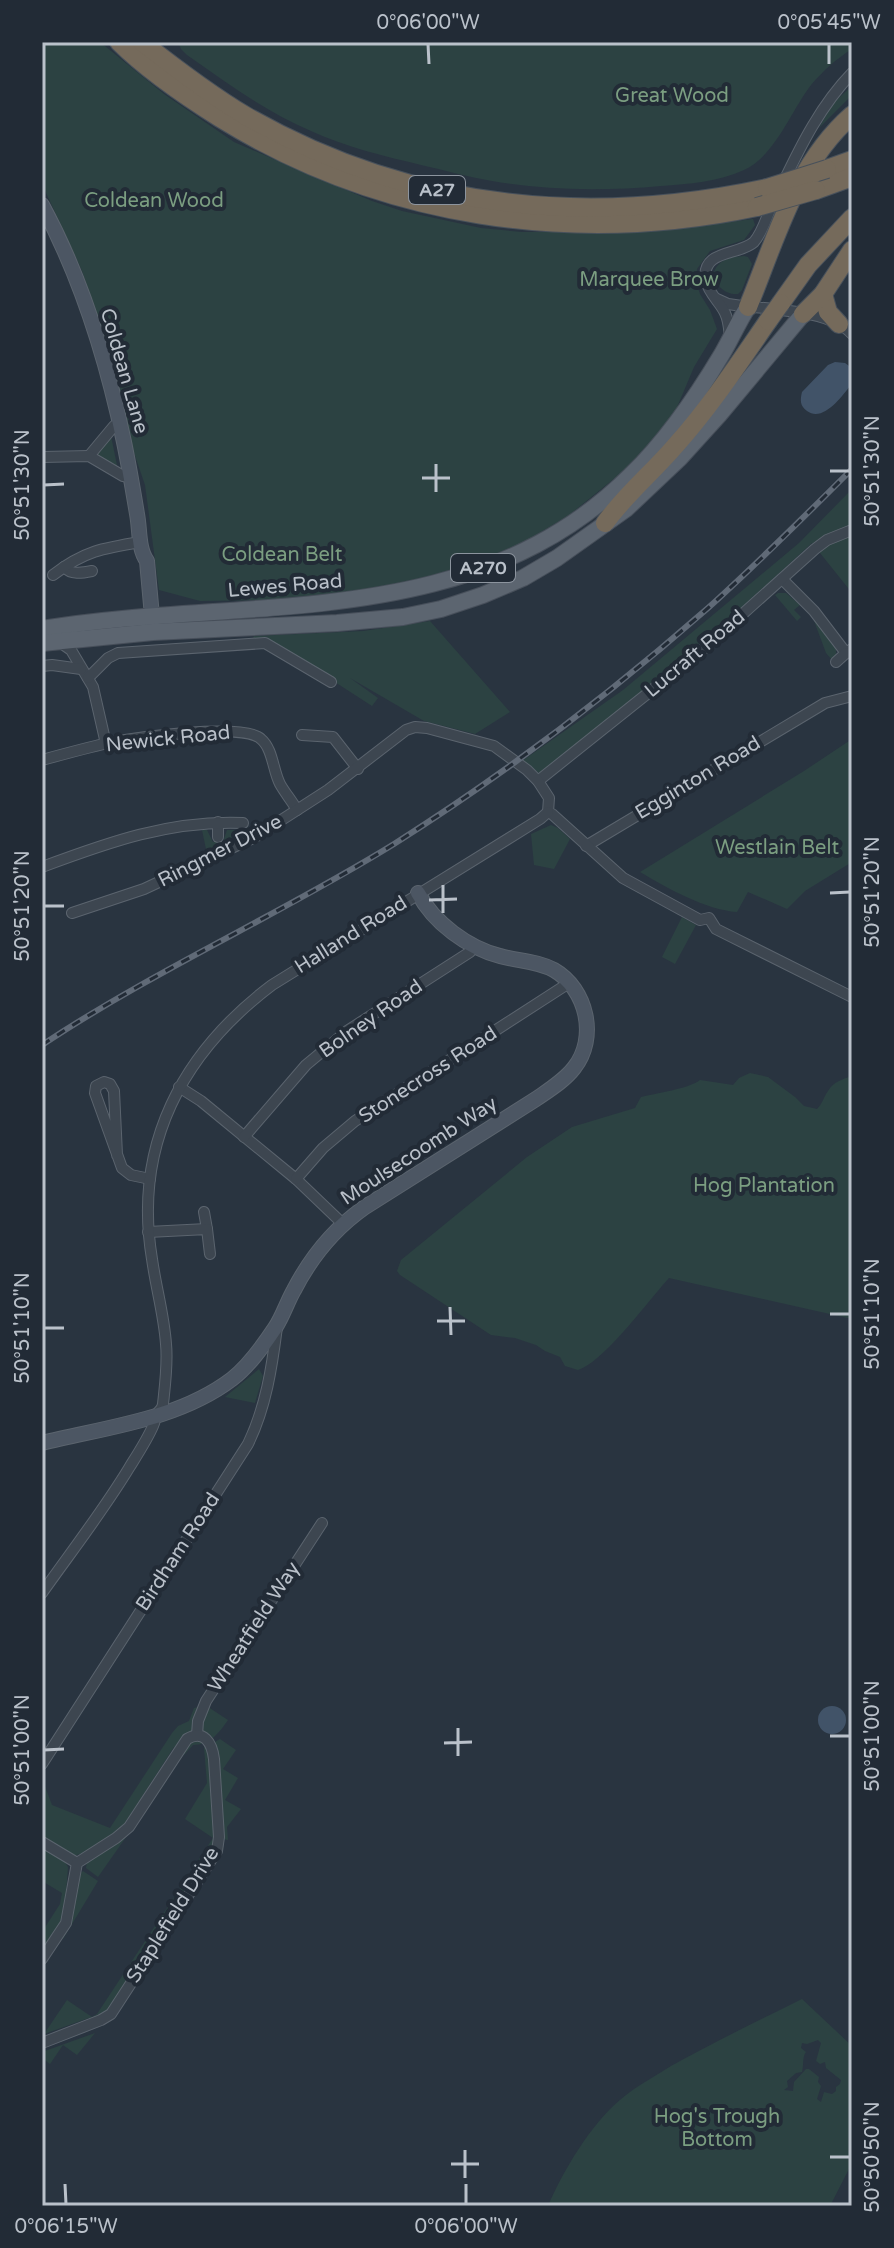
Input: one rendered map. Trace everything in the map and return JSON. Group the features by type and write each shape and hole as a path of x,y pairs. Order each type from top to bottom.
{"highway":[{"name":"A27","path":"119,42 194,101 273,148 349,181 425,204 478,215 534,222 602,225 696,218 757,207 852,177"},
{"name":"A27","path":"142,42 194,82 273,130 354,165 430,189 511,203 602,209 685,203 767,188 852,160"},
{"path":"748,307 795,191 819,149 852,115"},
{"path":"605,523 619,504 676,445 808,265 852,218"},
{"path":"803,314 823,294 852,250"},
{"path":"823,294 828,312 846,329"}],"main road":[{"name":"Lewes Road","path":"47,637 384,595 468,574 539,543 593,508 641,465 683,412 748,307"},
{"name":"A270","path":"605,523 626,509 680,458 803,314"},
{"name":"Lewes Road","path":"47,637 95,637 149,625 337,623 403,617 441,609 523,578 605,523"}],"street":[{"path":"730,340 726,315 706,279 707,267 719,255 744,248 757,238 796,155 827,103 852,73"},
{"name":"Coldean Lane","path":"42,205 91,321 120,425 142,549 140,561 149,625"},
{"path":"715,298 728,304 803,314 846,329"},
{"path":"89,456 114,426 120,425"},
{"path":"42,457 89,456 130,477"},
{"name":"Lucraft Road","path":"538,781 707,646 815,549 827,540 852,530"},
{"path":"53,575 78,557 96,550 142,549"},
{"path":"64,567 76,573 92,571"},
{"path":"782,579 849,651 836,662"},
{"path":"47,637 69,647 95,692 106,744"},
{"path":"82,670 80,654 95,637"},
{"path":"42,666 82,670 118,653 262,643 314,665 331,682"},
{"name":"Egginton Road","path":"586,846 813,715 831,700 852,696"},
{"name":"Ringmer Drive","path":"72,913 144,889 255,837 358,769 406,730 415,727 488,744 538,781"},
{"name":"Newick Road","path":"42,760 106,744 164,735 252,733 266,744 280,783 297,810"},
{"path":"302,735 333,737 358,769"},
{"path":"538,781 549,798 548,812 614,871 648,893 700,920 709,918 716,929 852,997"},
{"name":"Halland Road","path":"42,1593 128,1470 163,1406 167,1346 148,1232 150,1179 158,1136 171,1101 197,1058 218,1032 255,998 548,812"},
{"path":"218,822 218,837"},
{"path":"42,867 166,827 243,823"},
{"path":"418,893 429,909 473,946 547,967 569,983"},
{"name":"Bolney Road","path":"244,1137 306,1065 347,1031 470,952 473,946"},
{"name":"Stonecross Road","path":"296,1179 323,1148 355,1121 569,983"},
{"name":"Moulsecoomb Way","path":"42,1443 155,1416 198,1400 232,1379 250,1362 277,1325 302,1275 343,1224 568,1076 582,1055 587,1028 584,1007 569,983"},
{"path":"117,1155 114,1091 110,1084 104,1082 96,1086 95,1093 120,1164 127,1173 150,1179"},
{"path":"179,1087 201,1101 296,1179 343,1224"},
{"path":"204,1212 210,1254"},
{"path":"148,1232 207,1229"},
{"name":"Birdham Road","path":"42,1764 248,1444 267,1388 277,1325"},
{"name":"Wheatfield Way","path":"197,1735 206,1701 322,1523"},
{"path":"42,1959 66,1923 77,1863 129,1827 183,1744 197,1735"},
{"name":"Staplefield Drive","path":"42,2043 111,2014 217,1851 219,1837 212,1748 206,1738 197,1735"},
{"path":"42,1842 77,1863"}],"green space":[{"path":"42,42 100,42 164,94 234,142 402,211 481,228 522,232 611,232 753,219 755,225 744,240 710,251 697,269 696,282 700,294 717,329 694,367 672,419 631,465 568,516 496,555 432,576 347,594 282,600 200,601 159,590 145,485 133,450 113,362 82,271 42,184"},
{"name":"Great Wood","path":"178,42 852,42 852,49 816,80 774,144 744,170 693,183 576,189 534,187 483,179 338,142 278,115 247,96 187,55"},
{"path":"852,86 852,95 819,128 833,103"},
{"path":"744,256 752,264 742,290 738,294 725,291 716,281 716,268 726,260"},
{"path":"111,436 118,470 98,454"},
{"path":"852,489 852,593 812,543 640,695 539,773 522,761 623,690 799,543"},
{"path":"786,593 800,605 794,610 801,617 797,621 775,595"},
{"path":"813,618 836,648 836,656 832,660 826,653"},
{"path":"430,621 510,712 475,734 424,721 350,678 378,698 372,706 267,637 252,639 254,636 363,631"},
{"name":"Westlain Belt","path":"852,739 852,862 805,891 787,909 748,892 737,912 713,907 640,872 804,771"},
{"path":"265,824 207,854 202,830 207,830 213,842 223,842 227,830 243,830"},
{"path":"551,825 570,839 554,869 534,865 531,834"},
{"path":"682,917 696,925 675,964 662,957"},
{"name":"Hog Plantation","path":"750,1073 768,1077 804,1106 817,1109 833,1085 852,1076 852,1319 669,1278 613,1343 578,1370 565,1366 560,1357 536,1345 491,1335 397,1271 401,1260 527,1157 572,1127 635,1108 641,1097 700,1080 733,1085"},
{"path":"259,1369 263,1376 255,1403 225,1397"},
{"path":"205,1705 228,1720 214,1737 193,1745 184,1755 174,1747 123,1826 106,1840 73,1856 42,1837 43,1781 52,1805 110,1828 172,1733 189,1721 194,1708"},
{"path":"220,1739 236,1750 223,1769 238,1778 225,1800 241,1809 227,1827 228,1840 217,1838 217,1846 106,2016 91,2023 89,2018 44,2034 67,2000 92,2017 97,2014 213,1838 185,1819 207,1783 204,1748"},
{"path":"131,1830 98,1877 86,1868 87,1861"},
{"path":"42,1847 68,1867 66,1893 74,1896 78,1875 83,1871 98,1881 63,1939 57,1931 42,1952 42,1932 60,1904 62,1893 42,1881"},
{"name":"Hog's Trough Bottom","path":"802,1999 852,2046 852,2163 830,2206 548,2206 579,2149 620,2100 671,2066","holes":["818,2040 821,2043 816,2061 820,2064 825,2062 826,2068 841,2080 836,2091 832,2094 824,2092 821,2102 817,2099 821,2086 819,2077 809,2069 794,2082 793,2091 784,2090 788,2087 787,2081 802,2072 806,2052 801,2048 802,2043"]},
{"path":"95,2033 77,2055 63,2045 50,2064 42,2058 42,2052"}],"water":[{"path":"835,362 852,368 851,385 826,411 813,414 801,403 802,392 828,365"},
{"path":"832,1706 842,1710 846,1720 842,1730 832,1734 822,1730 818,1720 822,1710"}],"railway":[{"path":"42,1045 128,992 394,844 516,761 595,702 708,608 852,469"}],"park label":[{"name":"Coldean Wood","path":"154,201"},
{"name":"Marquee Brow","path":"649,280"},
{"name":"Coldean Belt","path":"282,555"}]}
